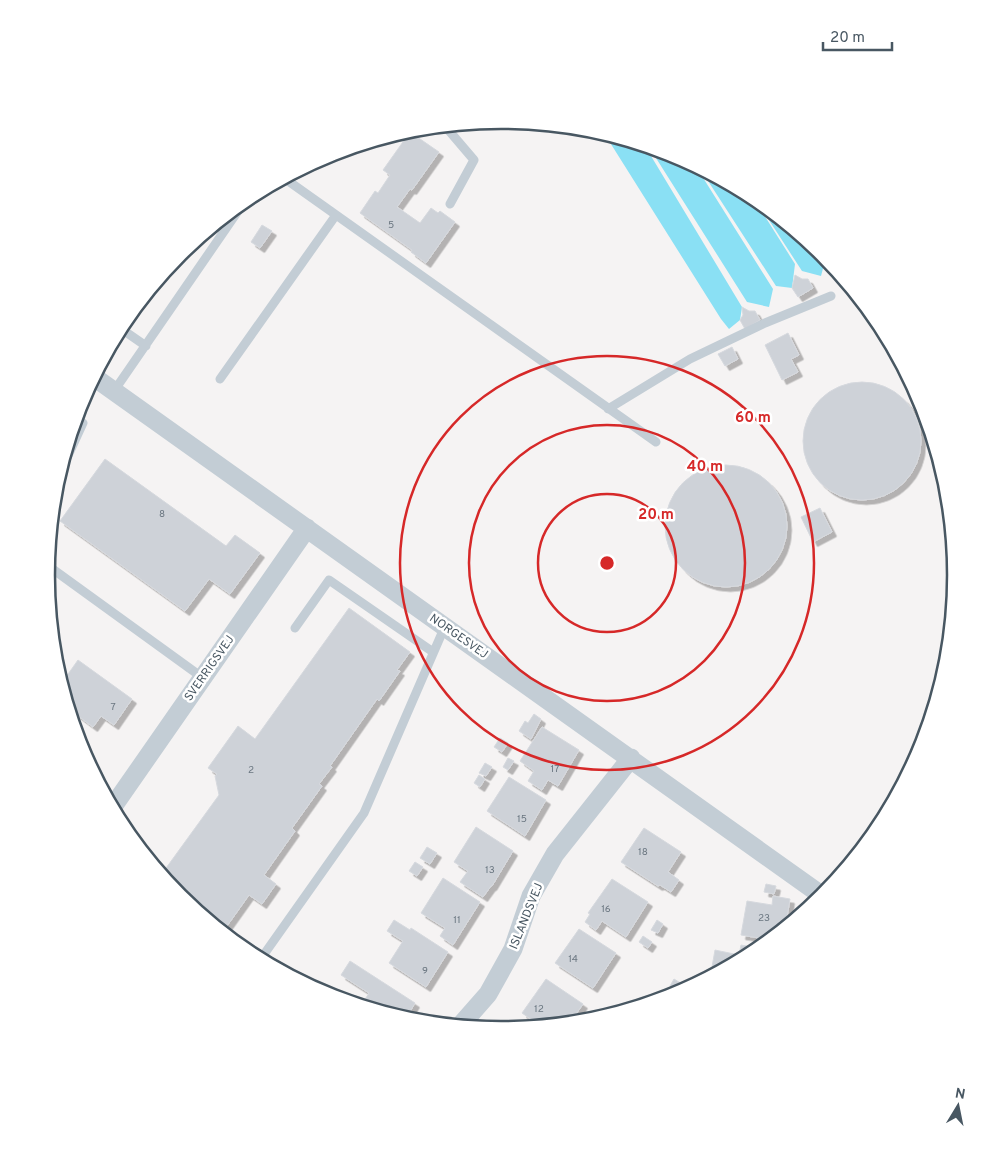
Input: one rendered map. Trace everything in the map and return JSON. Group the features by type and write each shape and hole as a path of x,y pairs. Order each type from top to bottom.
{"street":[{"name":"NORGESVEJ","path":"100,381 816,892"},
{"name":"SVERRIGSVEJ","path":"117,802 307,528"},
{"name":"ISLANDSVEJ","path":"465,1020 488,994 501,972 513,949 531,896 555,854 631,758"}],"lane":[{"path":"450,132 474,160 450,204"},
{"path":"290,182 656,442"},
{"path":"220,379 336,215"},
{"path":"114,391 233,219"},
{"path":"608,409 690,359 765,323 831,296"},
{"path":"127,333 146,346"},
{"path":"80,431 83,423"},
{"path":"55,571 203,678"},
{"path":"296,628 329,580 434,652"},
{"path":"264,954 364,813 445,626"}],"water":[{"path":"610,142 650,155 742,307 740,320 729,329"},
{"path":"655,157 702,177 773,289 769,307 747,302"},
{"path":"707,179 763,214 795,264 792,288 776,286"},
{"path":"766,216 796,240 823,267 821,276 802,271"}],"building":[{"path":"418,137 439,152 412,190 410,189 397,207 420,223 431,208 438,213 440,211 455,222 426,263 411,252 412,250 360,213 375,191 378,193 390,175 383,170 404,140"},
{"path":"262,225 272,231 260,248 251,242"},
{"path":"795,275 802,279 808,279 813,288 798,297 792,288"},
{"path":"742,307 749,311 755,311 760,320 745,329 740,320 743,315"},
{"path":"788,333 799,355 791,359 798,372 782,380 765,345"},
{"path":"732,347 738,359 725,366 718,354"},
{"path":"862,382 885,386 904,399 917,418 921,441 917,464 904,483 885,496 862,500 839,496 820,483 807,464 803,441 807,418 820,399 839,386"},
{"path":"105,459 226,546 235,535 260,553 230,594 209,579 185,611 60,521"},
{"path":"726,465 749,470 769,483 782,503 787,526 782,549 769,569 749,582 726,587 703,582 683,569 670,549 665,526 670,503 683,483 703,470"},
{"path":"820,508 832,532 813,542 801,517"},
{"path":"349,608 410,652 397,670 400,671 379,701 377,699 330,766 332,767 319,784 322,786 292,828 295,831 264,875 276,884 262,904 249,895 226,927 207,911 165,869 219,795 215,776 217,774 208,768 238,726 255,739"},
{"path":"78,660 132,699 114,725 101,716 93,727 78,716 67,676"},
{"path":"534,714 541,719 531,739 519,731 525,721 528,723"},
{"path":"542,727 579,750 558,786 548,780 542,790 528,781 534,771 520,761"},
{"path":"500,738 508,743 502,752 494,747"},
{"path":"508,758 514,761 508,770 503,767"},
{"path":"485,763 492,767 486,776 479,773"},
{"path":"479,775 485,779 480,787 474,783"},
{"path":"509,777 546,800 525,836 487,811"},
{"path":"476,827 513,851 492,886 483,897 460,882 468,871 454,862"},
{"path":"644,828 681,852 668,872 679,880 671,892 660,885 658,886 621,862"},
{"path":"427,847 437,853 430,864 420,858"},
{"path":"415,862 423,867 417,876 409,871"},
{"path":"443,878 480,902 453,945 440,936 445,928 421,913"},
{"path":"612,879 648,902 626,937 602,921 596,930 585,922 590,914 588,913"},
{"path":"766,884 776,886 774,894 764,892"},
{"path":"773,896 790,899 787,919 783,922 779,921 779,925 762,938 741,935 747,901 772,905"},
{"path":"394,920 410,930 411,928 448,952 426,987 389,963 403,941 387,931"},
{"path":"657,920 663,924 658,933 651,930"},
{"path":"579,929 616,953 593,988 555,963"},
{"path":"643,936 652,942 648,948 639,942"},
{"path":"741,945 750,947 750,947 739,953"},
{"path":"715,950 737,955 712,969"},
{"path":"350,961 415,1003 410,1012 365,1000 369,993 341,975"},
{"path":"546,979 583,1004 575,1015 560,1018 533,1021 522,1013"},
{"path":"674,979 682,984 673,988 670,986"}]}
